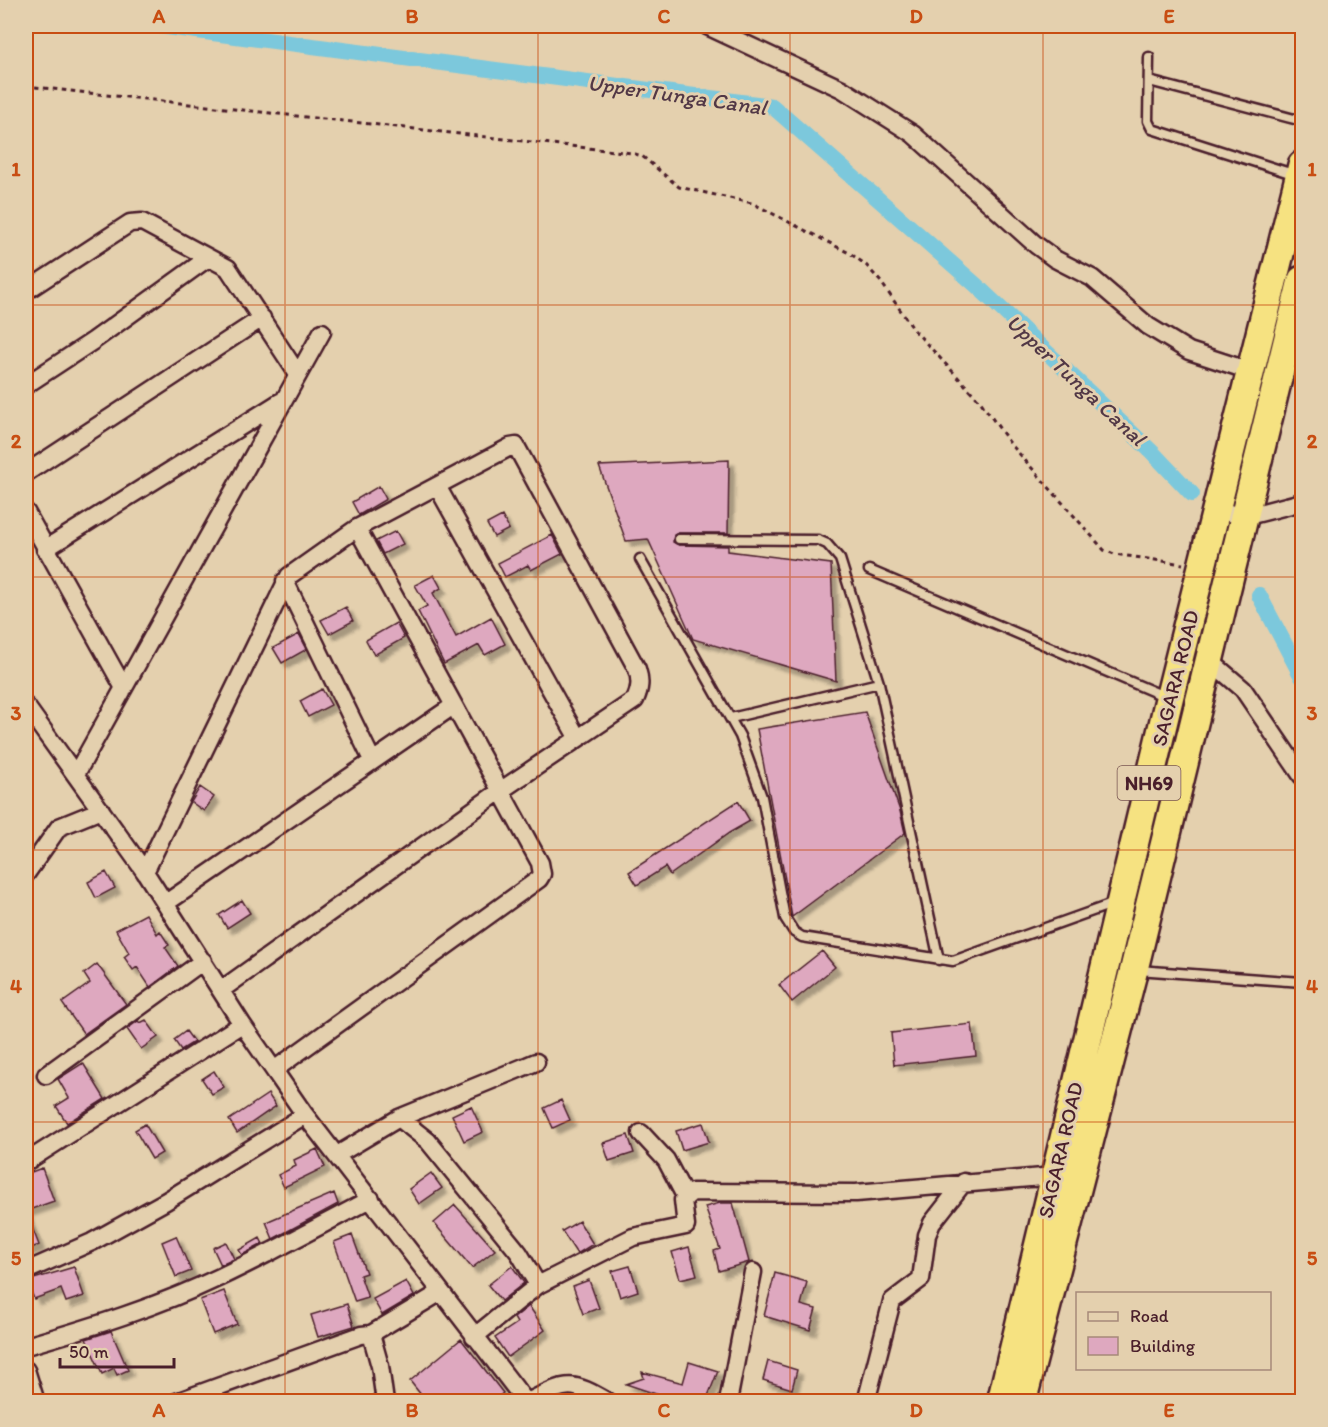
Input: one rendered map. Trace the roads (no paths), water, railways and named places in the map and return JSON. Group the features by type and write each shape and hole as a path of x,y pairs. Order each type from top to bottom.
{"highway":[{"name":"SAGARA ROAD","path":"1001,1401 1169,699 1301,171"},
{"name":"SAGARA ROAD","path":"1022,1401 1134,969 1302,280"}],"street":[{"path":"707,26 851,94 913,134 1036,245 1055,259 1092,278 1148,326 1189,351 1250,371"},
{"path":"26,291 133,222 142,222 234,273 297,373"},
{"path":"26,385 93,341 208,258"},
{"path":"26,473 262,318"},
{"path":"76,774 257,450 280,402 322,332"},
{"path":"45,549 280,402"},
{"path":"145,872 285,581 294,571 357,528 510,447 518,449 639,677 635,700 577,737 221,990"},
{"path":"437,486 577,737"},
{"path":"1218,510 1244,517 1302,502"},
{"path":"26,512 124,688"},
{"path":"274,1070 539,879 542,874 540,863 357,528"},
{"path":"285,581 372,760"},
{"path":"1209,660 1243,689 1302,776"},
{"path":"26,706 145,872 242,1024 305,1115 474,1337 527,1401 570,1384 582,1387 608,1401"},
{"path":"166,903 453,706"},
{"path":"26,874 59,827 101,810"},
{"path":"46,1075 203,962"},
{"path":"26,1162 242,1024"},
{"path":"337,1155 399,1118 536,1062"},
{"path":"26,1271 92,1242 157,1206 305,1115"},
{"path":"399,1118 428,1141 519,1253 538,1285"},
{"path":"474,1337 538,1285 633,1237 686,1226 685,1196 666,1160 641,1133"},
{"path":"685,1196 692,1192 856,1193 963,1182 1054,1176"},
{"path":"866,1401 892,1301 921,1279 927,1235 932,1223 963,1182"},
{"path":"26,1346 110,1322 167,1300 220,1277 371,1199"},
{"path":"728,1401 753,1272"},
{"path":"176,1401 361,1335 371,1334 441,1292"},
{"path":"371,1334 380,1366 385,1401"},
{"path":"26,1370 36,1401"}],"lane":[{"path":"1149,57 1148,120 1155,131 1301,171"},
{"path":"1149,81 1302,121"},
{"path":"678,539 818,540 827,544 845,567 879,683 939,960"},
{"path":"640,559 731,718 754,771 762,796 785,918 794,932 802,937 939,960 959,960 1120,901"},
{"path":"869,570 1169,699"},
{"path":"731,718 879,683"},
{"path":"1134,969 1302,982"}],"waterway":[{"name":"Upper Tunga Canal","path":"159,26 772,106 976,285 1152,452 1192,494"},
{"name":"Upper Tunga Canal","path":"1259,595 1302,677"}]}
